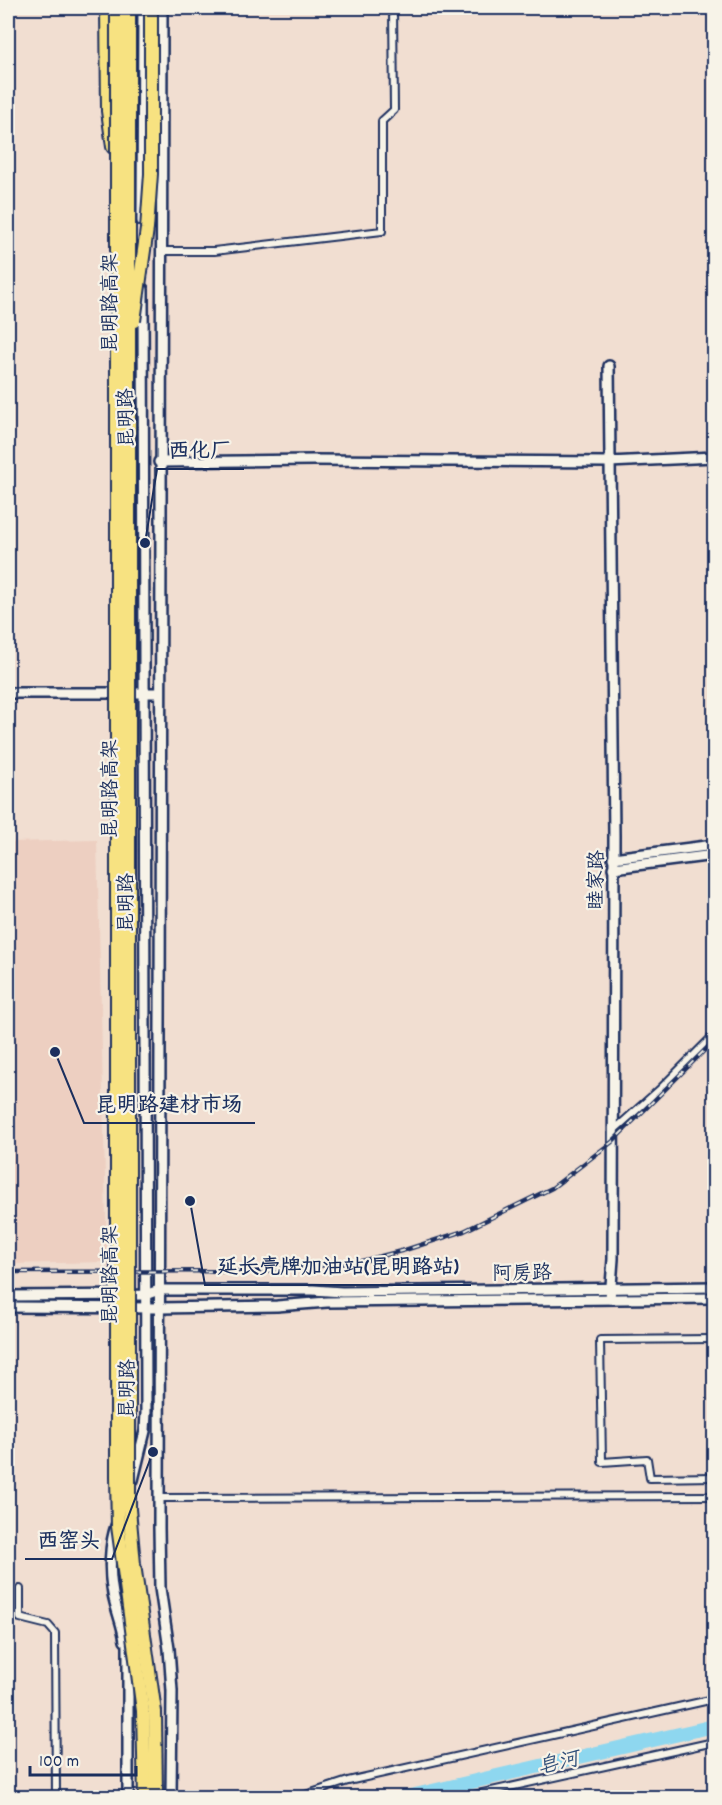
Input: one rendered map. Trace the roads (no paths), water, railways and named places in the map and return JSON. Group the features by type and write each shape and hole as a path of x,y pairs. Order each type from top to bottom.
{"highway":[{"path":"107,8 108,111 117,178"},
{"name":"昆明路高架","path":"117,8 117,1487 121,1547 149,1712"},
{"name":"昆明路高架","path":"129,8 129,1509 149,1712"},
{"path":"128,361 150,193 152,8"},
{"path":"145,1797 149,1712"},
{"path":"149,1712 156,1797"}],"main road":[{"name":"昆明路","path":"128,1797 128,1552 132,1484 146,1422 143,8"},
{"name":"昆明路","path":"162,8 159,462 159,1497 160,1588 169,1649 172,1691 171,1797"},
{"name":"睦家路","path":"609,366 613,863 613,1259 610,1294"},
{"path":"159,462 314,460 609,462 714,457"},
{"path":"8,693 160,693"},
{"path":"613,863 714,845"},
{"path":"613,863 714,855"},
{"name":"阿房路","path":"8,1307 224,1307 610,1294 714,1287"},
{"name":"阿房路","path":"8,1296 145,1295 159,1290 313,1290 610,1294 714,1298"},
{"path":"224,1290 224,1307"},
{"path":"128,1656 124,1631 113,1594 111,1563 113,1534 132,1484"}],"street":[{"path":"161,251 214,251 382,231 382,121 394,110 393,8"},
{"path":"612,1132 714,1035"},
{"path":"714,1339 600,1340 602,1462 647,1459 650,1478 714,1477"},
{"path":"159,1497 714,1496"},
{"path":"20,1590 20,1618 48,1625 55,1633 56,1797"},
{"path":"296,1797 348,1781 714,1699"},
{"path":"460,1797 714,1742"}],"waterway":[{"name":"皂河","path":"402,1798 714,1726"}],"railway":[{"path":"8,1272 263,1271 358,1262 464,1231 552,1188 612,1142 714,1041"}],"place":[{"name":"西化厂","path":"145,543"},
{"name":"昆明路建材市场","path":"55,1052"},
{"name":"延长壳牌加油站(昆明路站)","path":"190,1201"},
{"name":"西窑头","path":"153,1452"}]}
